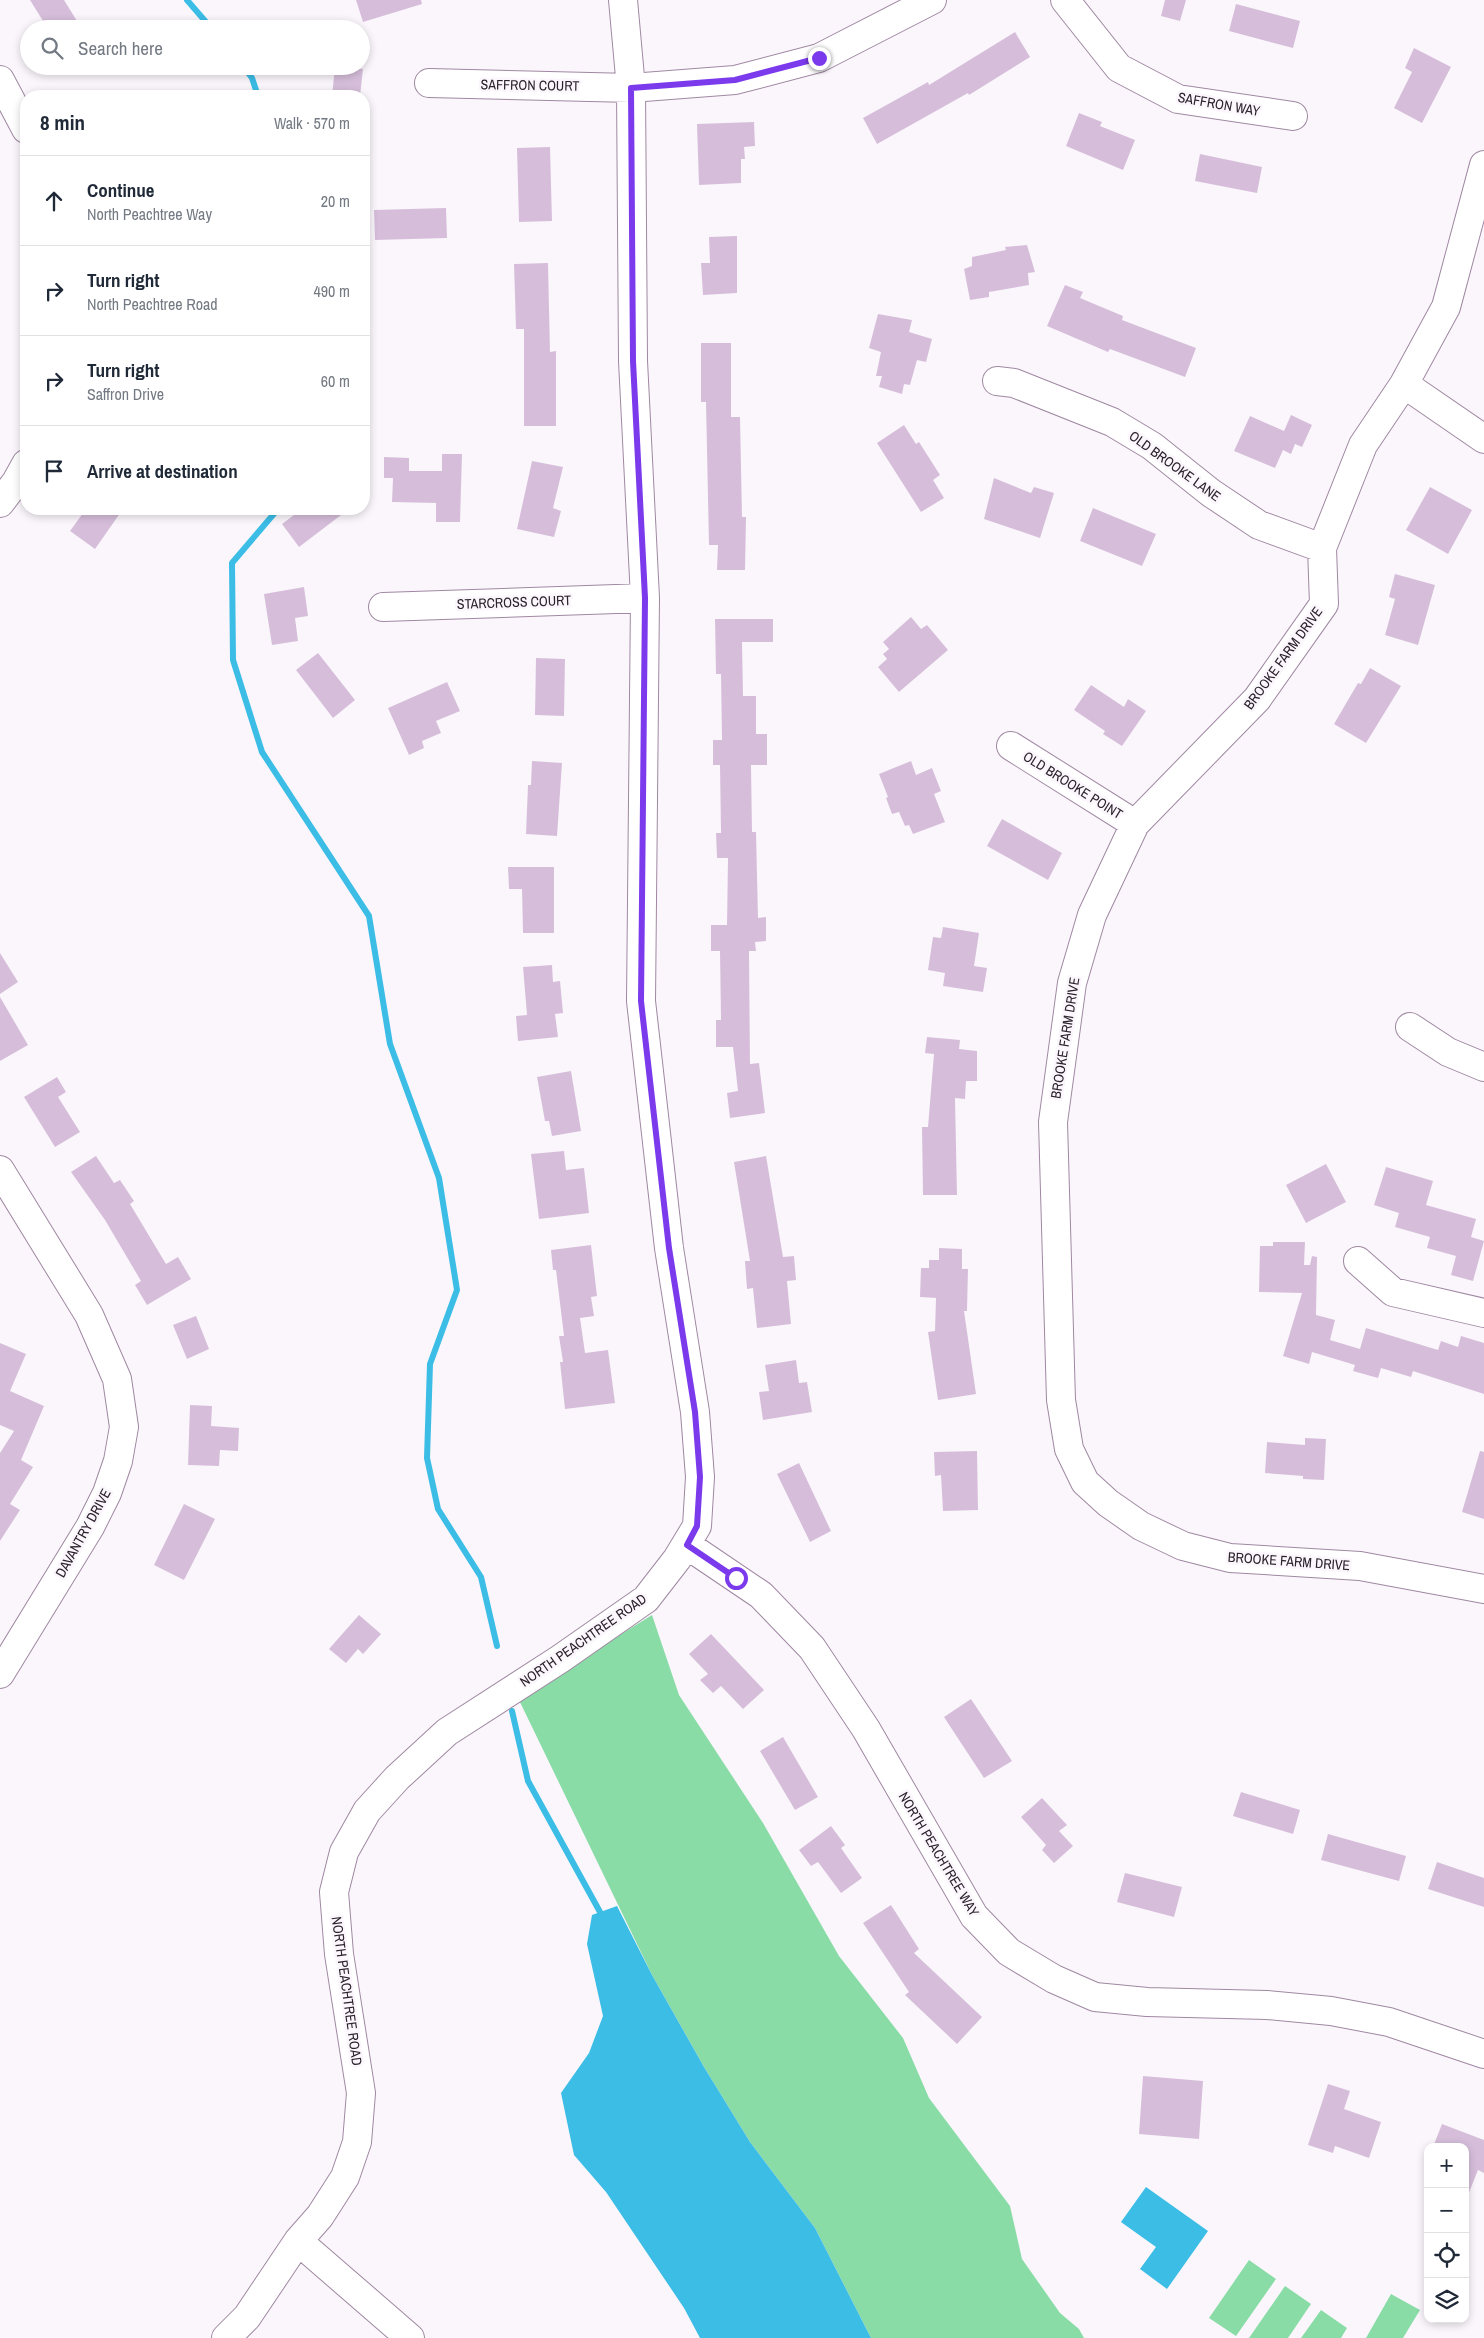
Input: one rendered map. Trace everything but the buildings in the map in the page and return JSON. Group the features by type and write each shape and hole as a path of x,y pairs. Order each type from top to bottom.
{"street":[{"name":"NORTH PEACHTREE ROAD","path":"226,2338 247,2317 298,2241 320,2216 345,2177 357,2142 361,2093 339,1954 334,1892 344,1852 367,1811 397,1778 447,1732 560,1659 646,1599 687,1545 697,1526 700,1477 695,1412 669,1248 641,1001 645,598 633,361 631,88 623,0"},
{"name":"SAFFRON COURT","path":"429,83 631,88 735,80 819,58 932,0"},
{"name":"SAFFRON WAY","path":"1065,0 1119,68 1178,100 1293,116"},
{"path":"0,80 20,118"},
{"name":"BROOKE FARM DRIVE","path":"1484,165 1446,308 1404,384 1363,445 1322,548 1324,604 1257,699 1135,824 1092,915 1072,983 1053,1122 1061,1400 1069,1449 1085,1482 1108,1503 1140,1526 1183,1546 1230,1558 1360,1566 1484,1589"},
{"name":"OLD BROOKE LANE","path":"997,381 1014,383 1112,422 1152,446 1211,493 1259,525 1322,548"},
{"path":"1404,384 1484,438"},
{"path":"0,503 20,475"},
{"name":"STARCROSS COURT","path":"383,607 645,598"},
{"name":"OLD BROOKE POINT","path":"1011,746 1135,824"},
{"path":"1410,1027 1448,1052 1484,1067"},
{"name":"DAVANTRY DRIVE","path":"0,1170 89,1315 117,1379 124,1427 118,1461 107,1493 90,1527 0,1674"},
{"path":"1358,1261 1393,1292 1484,1312"},
{"name":"NORTH PEACHTREE WAY","path":"687,1545 761,1595 812,1648 866,1729 974,1916 1010,1952 1054,1979 1095,1997 1147,2002 1267,2005 1331,2010 1389,2022 1484,2054"},
{"path":"298,2241 410,2338"}],"green space":[{"path":"652,1615 679,1695 763,1823 839,1956 903,2038 929,2098 1010,2206 1022,2259 1060,2313 1079,2329 1084,2338 871,2338 815,2228 750,2142 704,2067 652,1975 518,1698"},
{"path":"1249,2260 1276,2279 1236,2336 1209,2318"},
{"path":"1285,2286 1311,2304 1288,2338 1249,2338"},
{"path":"1391,2294 1420,2310 1403,2338 1366,2338"},
{"path":"1321,2310 1347,2328 1341,2338 1301,2338"}],"water":[{"path":"617,1906 652,1975 704,2067 750,2142 815,2228 871,2338 700,2338 684,2308 606,2192 574,2155 561,2093 589,2053 603,2016 587,1944 592,1915"},
{"path":"1146,2187 1208,2231 1167,2289 1140,2269 1156,2247 1121,2222"}],"waterway":[{"path":"187,0 204,20"},
{"path":"250,75 256,90"},
{"path":"273,515 232,563 233,660 262,752 369,916 390,1044 439,1178 457,1290 430,1364 427,1458 438,1509 481,1577 497,1646"},
{"path":"512,1711 528,1781 600,1912"}],"route":[{"path":"736,1578 687,1545 697,1526 700,1477 695,1412 669,1248 641,1001 645,598 633,361 631,88 735,80 819,58"}]}
